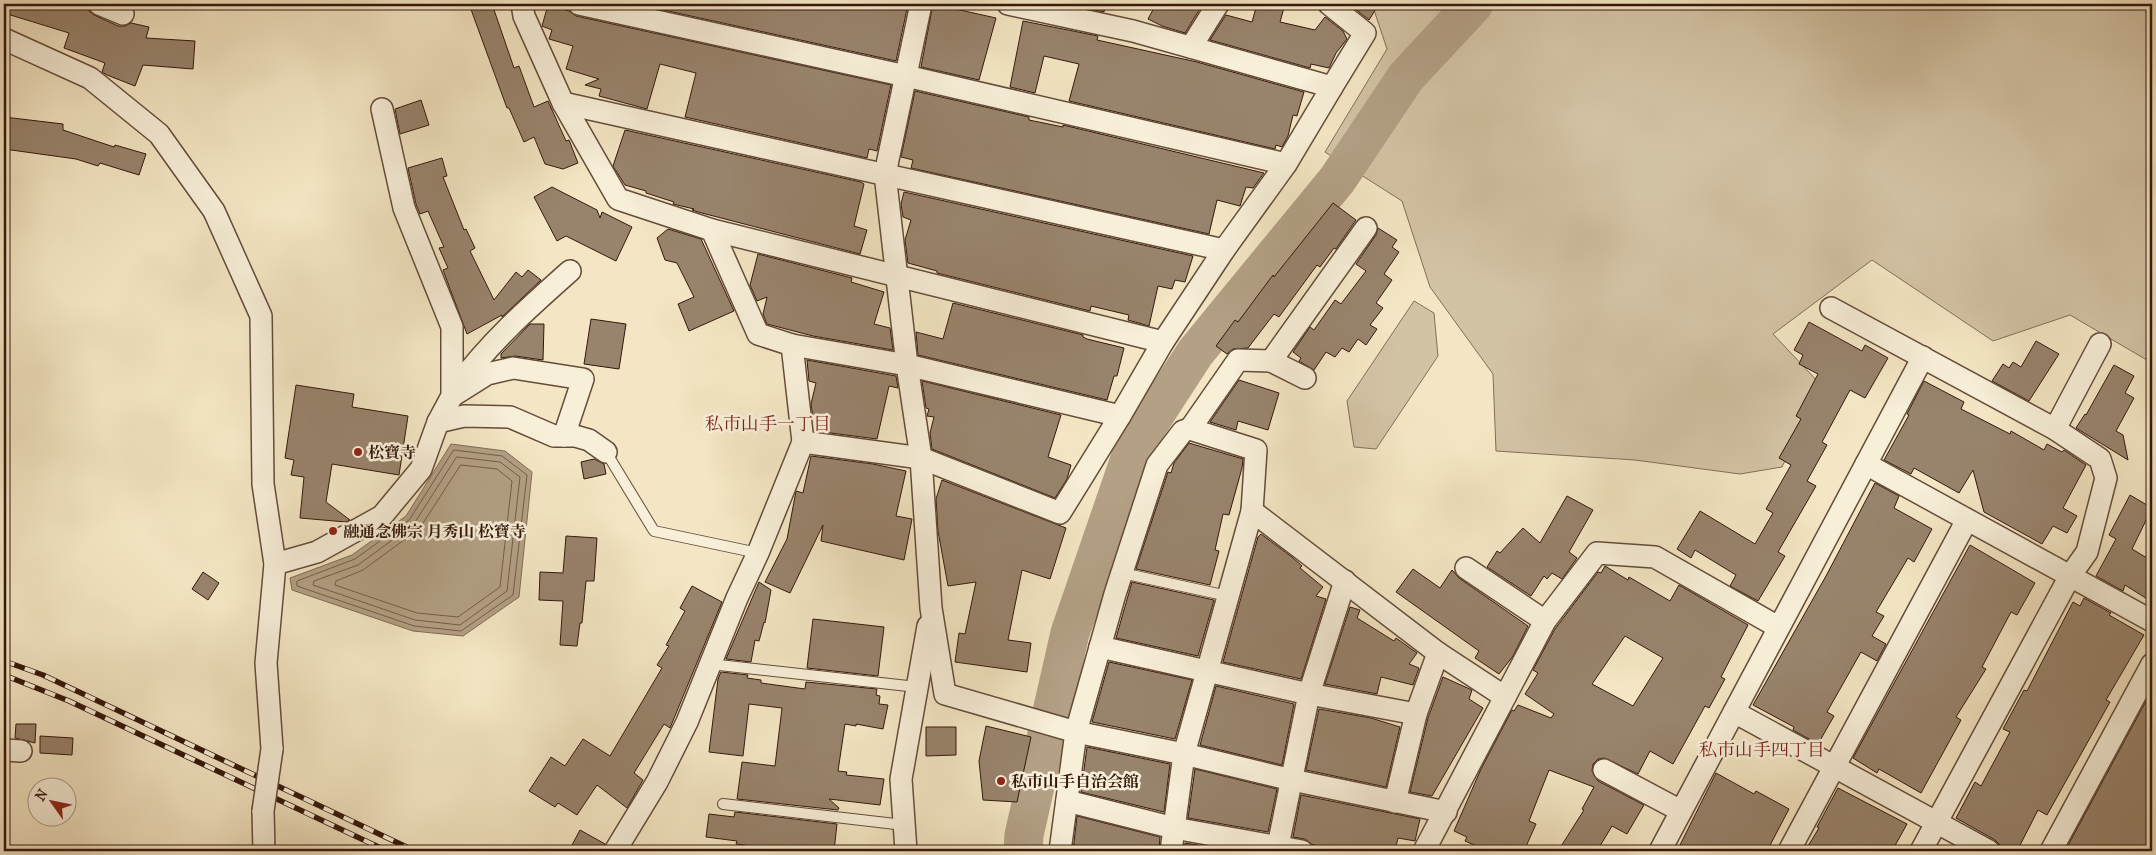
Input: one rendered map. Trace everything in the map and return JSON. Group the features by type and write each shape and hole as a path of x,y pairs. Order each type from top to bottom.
{"street":[{"path":"99,4 123,14"},
{"path":"522,4 524,16 563,103 618,199 712,230 898,278 1163,342"},
{"path":"579,4 906,76 1286,164"},
{"path":"921,4 885,174 907,365 921,458 931,608 944,694 1076,732 1446,812"},
{"path":"1008,4 1133,31 1332,87"},
{"path":"1191,47 1218,4"},
{"path":"803,442 921,458 1060,513 1163,342 1224,250 1286,164 1365,33 1329,4"},
{"path":"4,39 90,78 159,134 214,211 261,316 263,484 275,564 266,663 272,749 263,811 264,851"},
{"path":"563,103 1224,250"},
{"path":"382,109 404,208 452,327 452,395"},
{"path":"1271,361 1366,228"},
{"path":"712,230 758,334 792,345 907,365 1120,416"},
{"path":"275,564 317,552 382,516 421,469 438,422 452,395 480,356 519,316 570,272"},
{"path":"1831,308 2055,429 2100,458 2106,478 2087,552 2070,576 1921,851"},
{"path":"2055,429 2100,344"},
{"path":"615,851 661,773 687,722 803,442 792,345"},
{"path":"1660,851 1923,357"},
{"path":"1190,429 1238,360 1271,361 1305,378"},
{"path":"452,395 487,374 514,368 583,379 564,436"},
{"path":"438,422 464,416 510,417 554,436 575,436 589,440 606,452"},
{"path":"1060,851 1076,732 1122,573 1157,465 1183,431 1190,429 1256,450 1252,511 1184,754 1171,851"},
{"path":"1866,464 2152,621"},
{"path":"1252,511 1438,653 1504,697"},
{"path":"1789,851 1967,520"},
{"path":"1424,851 1545,621 1597,553 1655,557 1778,627"},
{"path":"1466,568 1545,621"},
{"path":"1278,849 1309,694 1345,581"},
{"path":"906,851 901,779 931,608"},
{"path":"1100,647 1309,694 1416,714"},
{"path":"1395,802 1416,714 1438,653"},
{"path":"2051,851 2152,664"},
{"path":"1734,712 1988,851"},
{"path":"1604,770 1681,811"},
{"path":"1066,801 1174,828 1278,849 1302,851"}],"lane":[{"path":"606,452 654,531 758,553"},
{"path":"1122,573 1228,596"},
{"path":"710,664 917,687"},
{"path":"723,804 904,825"}],"shaded area":[{"path":"1372,4 2152,4 2152,363 2070,315 1993,341 1872,260 1773,334 1821,385 1782,467 1740,474 1635,460 1496,451 1493,374 1430,287 1402,201 1325,152 1387,49"},
{"path":"1414,301 1434,313 1438,356 1376,449 1354,447 1347,401"}],"water":[{"path":"451,444 505,451 532,472 519,597 463,636 413,631 292,590 290,578 352,555 406,516"}],"building":[{"path":"4,4 87,4 89,11 94,15 118,26 125,26 131,23 149,27 146,38 195,41 193,69 143,65 135,86 102,72 105,63 64,48 69,33 4,13"},
{"path":"469,4 492,4 514,68 519,66 534,107 548,101 566,141 569,140 578,163 563,169 545,164 534,137 524,142 509,108 507,108"},
{"path":"636,4 908,4 896,61"},
{"path":"933,4 996,18 979,80 921,67"},
{"path":"1076,4 1105,4 1104,12 1076,6"},
{"path":"1156,4 1195,4 1201,7 1185,33 1162,26 1148,19"},
{"path":"1257,4 1285,4 1280,22 1315,30 1325,17 1343,31 1347,39 1336,53 1329,68 1311,64 1310,68 1210,40 1226,15 1252,22"},
{"path":"1349,4 1379,4 1369,20"},
{"path":"548,5 569,11 576,16 891,85 877,151 869,149 867,158 685,117 696,73 660,64 647,109 599,96 601,89 585,85 599,79 566,69 573,46 549,39 552,30 542,26"},
{"path":"1023,21 1098,36 1097,40 1197,62 1304,92 1297,116 1293,115 1288,136 1282,147 1276,145 1275,149 1069,101 1079,64 1044,56 1035,93 1010,87"},
{"path":"915,91 1029,117 1029,120 1063,127 1063,125 1264,173 1253,188 1246,187 1240,206 1217,200 1209,234 911,168 913,160 901,157"},
{"path":"421,100 429,125 400,134 395,109"},
{"path":"4,117 63,124 63,130 114,147 115,145 146,154 139,175 100,163 98,166 76,159 4,149"},
{"path":"625,130 861,182 864,184 854,226 867,230 860,254 698,212 692,210 694,209 673,204 674,202 646,193 646,191 625,185 613,166"},
{"path":"442,158 447,176 443,177 464,230 466,229 475,248 470,251 494,300 516,272 522,277 528,270 541,280 502,317 502,315 467,334 443,270 448,268 439,248 444,247 428,211 420,214 408,168"},
{"path":"552,187 597,210 600,218 602,212 632,227 616,261 566,236 557,241 534,197"},
{"path":"904,192 1193,256 1185,282 1175,280 1172,289 1158,286 1149,326 1128,320 1129,315 1091,306 1090,311 937,273 937,271 908,263 905,240 911,220 903,217 901,204"},
{"path":"1333,203 1356,220 1336,249 1334,248 1320,267 1317,265 1279,317 1274,314 1248,348 1233,349 1227,354 1216,346 1235,320 1238,322 1273,275 1274,277"},
{"path":"1378,228 1397,240 1392,247 1399,252 1384,274 1392,280 1376,303 1383,308 1370,325 1377,329 1366,345 1358,339 1349,352 1342,348 1335,357 1326,352 1314,370 1299,361 1301,358 1293,352 1310,327 1314,330 1335,300 1341,304 1366,271 1356,264 1376,235"},
{"path":"668,229 701,239 734,311 689,331 678,304 694,297 677,263 665,260 657,238"},
{"path":"758,254 852,278 851,282 884,292 874,324 890,328 893,350 813,336 767,324 763,314 767,297 757,301 750,285"},
{"path":"953,303 1083,335 1087,339 1124,348 1117,376 1114,376 1107,400 918,355 916,332 943,339"},
{"path":"591,319 626,324 619,369 584,364"},
{"path":"1809,322 1862,351 1865,345 1888,358 1865,398 1850,390 1822,442 1827,445 1807,481 1816,486 1778,552 1785,556 1758,601 1730,586 1736,575 1695,550 1691,558 1677,549 1700,511 1755,544 1773,513 1766,509 1791,465 1779,458 1801,419 1796,416 1818,374 1799,364 1803,355 1794,350"},
{"path":"530,324 544,324 543,360 515,356 501,358 501,354"},
{"path":"2036,341 2059,354 2029,401 1992,381 2003,364 2009,368 2013,362 2021,367"},
{"path":"807,360 896,376 898,388 889,386 877,439 815,431 818,418 813,417 811,404 816,383 809,381"},
{"path":"2114,365 2134,376 2125,393 2134,398 2116,431 2123,435 2128,460 2076,428 2086,415"},
{"path":"1239,380 1279,393 1268,430 1238,421 1236,430 1210,422"},
{"path":"922,381 1061,415 1048,457 1071,465 1067,479 1055,498 932,449 930,433 934,417 927,416 929,409 926,408"},
{"path":"1924,381 1964,402 1961,409 2010,434 2011,431 2044,450 2047,444 2062,452 2064,450 2086,465 2063,508 2077,516 2067,533 2053,526 2042,544 1984,512 1973,470 1959,493 1914,468 1911,474 1884,460 1909,415 1907,414"},
{"path":"296,385 354,394 352,407 408,416 399,475 332,464 326,502 350,520 346,522 300,518 304,477 291,475 294,460 285,458"},
{"path":"1189,443 1243,459 1229,515 1223,514 1215,550 1219,551 1210,585 1136,569 1168,472 1171,473 1174,463"},
{"path":"811,456 873,464 906,471 896,516 912,519 904,560 821,541 823,525 790,593 765,582 787,539 796,491 803,493"},
{"path":"594,459 604,464 606,474 584,479 581,462"},
{"path":"942,480 1066,528 1050,579 1022,570 1008,640 1031,643 1027,672 955,662 959,633 965,634 976,582 948,586 938,531 936,499"},
{"path":"1875,483 1899,496 1894,508 1932,529 1914,562 1908,558 1876,612 1884,616 1872,636 1886,644 1877,661 1861,652 1827,712 1834,716 1818,744 1793,730 1794,727 1753,705 1826,576"},
{"path":"2130,495 2152,508 2132,549 2152,561 2152,602 2125,585 2123,591 2096,576 2116,539 2109,535"},
{"path":"1567,496 1593,510 1569,552 1577,558 1562,579 1552,573 1547,579 1544,576 1531,596 1487,567 1497,551 1500,553 1523,528 1540,543"},
{"path":"1261,534 1292,557 1302,566 1300,568 1323,587 1316,596 1326,599 1301,679 1223,662 1258,537"},
{"path":"566,536 597,538 594,581 586,581 582,623 580,623 577,646 560,645 563,601 539,600 540,572 563,573"},
{"path":"1970,545 2035,583 2017,615 2011,612 1982,667 1986,669 1956,717 1961,720 1921,793 1879,769 1877,773 1853,758"},
{"path":"1605,566 1628,580 1629,577 1670,601 1679,585 1748,625 1721,677 1725,679 1709,708 1705,706 1673,764 1650,751 1638,774 1604,758 1598,759 1593,764 1592,771 1598,781 1644,805 1627,834 1612,826 1597,851 1558,851 1584,810 1582,809 1594,787 1549,770 1529,821 1536,824 1524,851 1488,851 1465,841 1467,837 1454,831 1481,769 1512,710 1514,711 1518,705 1551,718 1554,714 1525,694 1538,673 1533,670 1555,629 1598,572 1601,573","holes":["1625,636 1663,658 1633,706 1592,684"]},
{"path":"1413,569 1440,588 1452,570 1459,578 1528,626 1513,656 1499,674 1475,658 1479,651 1396,592"},
{"path":"203,572 219,583 208,600 192,589"},
{"path":"759,582 771,590 765,623 759,641 755,640 751,662 726,659"},
{"path":"1132,582 1214,600 1198,656 1116,638"},
{"path":"692,586 722,602 670,728 664,724 634,773 643,780 627,808 597,785 577,815 558,803 555,807 529,791 551,757 565,766 583,739 610,756 662,668 657,665 669,646 666,645 685,611 680,608"},
{"path":"2084,598 2144,635 2106,700 2110,702 2047,815 2038,810 2017,851 2001,851 2000,845 1995,840 1956,818 1975,782 1981,786 2010,732 2003,729 2024,690 2027,691 2073,602 2080,606"},
{"path":"1350,607 1360,610 1357,618 1394,641 1396,638 1417,653 1409,664 1419,668 1413,685 1381,677 1377,694 1325,684"},
{"path":"813,619 884,627 878,676 807,668"},
{"path":"1109,662 1192,680 1175,739 1092,722"},
{"path":"721,672 748,675 747,678 761,680 761,683 805,689 806,682 877,689 876,695 880,696 879,704 888,705 883,729 845,724 838,771 847,772 846,775 884,779 880,805 829,799 839,808 838,810 737,799 742,762 775,766 782,708 749,704 743,756 709,752 718,679"},
{"path":"1443,677 1472,690 1469,699 1483,708 1432,796 1410,792 1428,718"},
{"path":"1216,686 1294,704 1282,765 1200,745"},
{"path":"2152,690 2152,849 2144,845 2140,851 2065,851"},
{"path":"1319,709 1371,718 1400,727 1386,787 1306,770"},
{"path":"16,724 36,724 35,743 15,738"},
{"name":"私市山手自治会館","path":"986,726 1031,737 1017,802 983,800 979,761"},
{"path":"926,727 956,727 956,755 926,756"},
{"path":"40,736 73,738 72,755 40,753"},
{"path":"1087,747 1170,764 1164,812 1081,792"},
{"path":"1195,769 1277,789 1268,832 1188,818"},
{"path":"1716,773 1754,794 1756,791 1789,809 1767,851 1677,851"},
{"path":"1838,788 1907,824 1892,851 1805,851 1819,828 1817,827"},
{"path":"1301,795 1420,819 1415,841 1398,838 1395,851 1344,851 1313,845 1305,839 1293,837"},
{"path":"735,812 837,824 834,851 766,850 766,848 736,844 737,841 706,837 709,814 734,817"},
{"path":"1077,816 1160,837 1159,851 1073,851"},
{"path":"580,830 605,844 603,851 583,851 572,845"},
{"path":"1185,843 1233,851 1184,851"}],"waterway":[{"path":"1023,851 1024,835 1070,633 1134,447 1195,353 1337,180 1406,77 1474,4"}],"railway":[{"path":"4,661 43,675 415,851"},
{"path":"4,675 69,701 387,851"}],"place":[{"name":"松寶寺","path":"358,452"},
{"name":"融通念佛宗 月秀山 松寶寺","path":"333,531"},
{"name":"私市山手自治会館","path":"1001,781"}],"district":[{"name":"私市山手一丁目","path":"768,424"},
{"name":"私市山手四丁目","path":"1762,750"}]}
